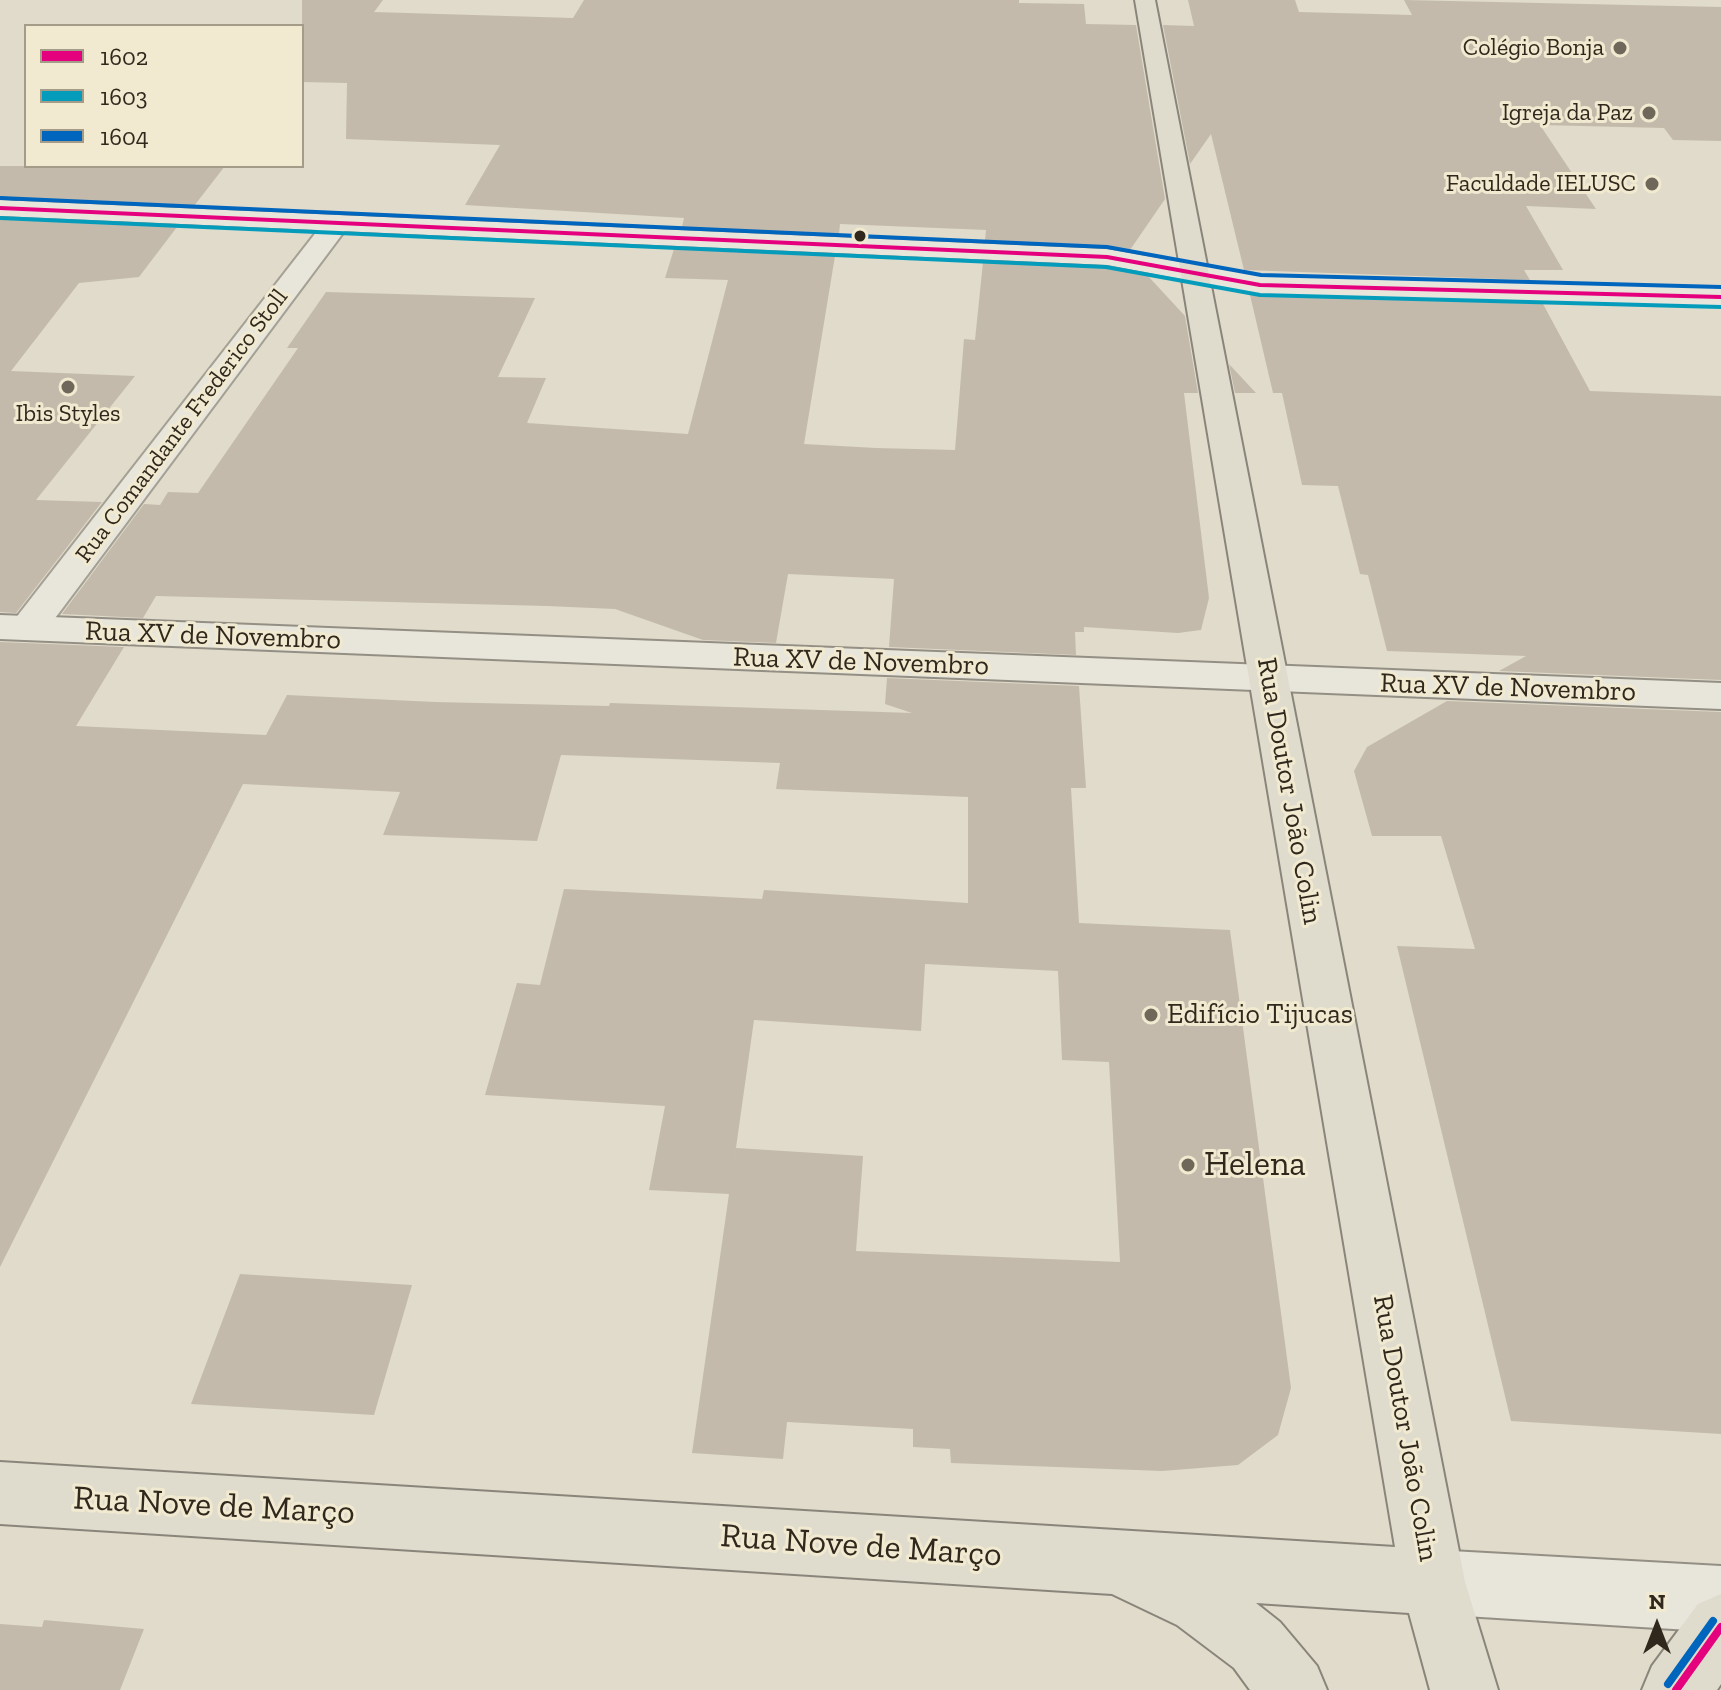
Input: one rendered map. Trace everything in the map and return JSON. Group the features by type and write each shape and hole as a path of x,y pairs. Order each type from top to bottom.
{"main road":[{"name":"Rua Doutor João Colin","path":"1145,0 1433,1582 1464,1690"},
{"path":"0,208 1107,257 1260,285 1721,297"},
{"name":"Rua Comandante Frederico Stoll","path":"14,628 337,223"},
{"name":"Rua XV de Novembro","path":"14,628 1721,696"},
{"name":"Rua Nove de Março","path":"0,1493 1721,1599"},
{"path":"1111,1562 1200,1602 1257,1645 1293,1690"},
{"path":"1676,1690 1721,1627"}],"building":[{"path":"302,0 383,0 374,12 573,18 584,0 1019,0 1019,3 1084,4 1086,24 1136,25 1165,199 1130,250 1107,246 985,241 986,230 840,224 839,234 682,227 684,218 465,205 500,145 346,139 347,83 304,82"},
{"path":"1188,0 1295,0 1299,12 1412,15 1404,0 1721,7 1721,141 1673,140 1664,128 1540,125 1596,209 1526,206 1563,270 1524,270 1530,280 1244,270 1211,134 1190,164 1163,25 1194,26"},
{"path":"0,166 223,168 194,206 0,197"},
{"path":"0,219 177,227 139,277 79,283 11,371 135,376 36,500 102,502 16,613 0,612"},
{"path":"674,249 835,256 804,444 955,450 964,339 975,340 983,262 1107,268 1148,276 1185,316 1198,393 1184,393 1209,598 1201,630 1178,633 1084,627 1084,632 1075,632 1076,655 889,647 894,579 788,574 776,643 703,640 615,609 547,606 156,596 143,618 62,614 144,504 160,505 168,492 198,493 298,348 287,348 326,292 535,298 498,377 546,378 527,423 688,434 728,280 665,278"},
{"path":"1250,295 1543,304 1590,391 1721,396 1721,680 1499,671 1526,656 1387,651 1368,575 1360,574 1338,486 1302,485 1282,393 1273,393"},
{"path":"1229,364 1256,393 1235,393"},
{"path":"0,642 124,647 76,726 266,735 287,695 435,702 609,706 610,703 912,713 885,704 887,678 1079,686 1086,788 1071,788 1079,923 1230,930 1291,1388 1278,1435 1238,1465 1162,1471 951,1463 950,1449 913,1447 913,1429 787,1422 783,1459 692,1453 729,1194 649,1190 665,1106 485,1095 517,983 540,985 564,889 762,899 764,890 968,903 968,797 776,789 780,763 561,755 537,841 383,835 400,792 243,784 0,1267","holes":["925,964 1058,971 1062,1060 1109,1062 1120,1262 856,1251 863,1156 736,1148 733,1169 754,1020 921,1031"]},
{"path":"1447,701 1721,712 1721,1434 1511,1421 1397,946 1475,949 1441,836 1372,836 1354,771 1367,747"},
{"path":"240,1274 412,1285 374,1415 191,1404"},
{"path":"44,1620 144,1629 120,1690 0,1690 0,1624 42,1627"}],"transit line":[{"name":"1604","path":"0,198 1107,247 1261,275 1721,287"},
{"name":"1602","path":"0,208 1107,257 1260,285 1721,297"},
{"name":"1603","path":"0,218 1106,267 1260,295 1721,307"},
{"name":"1604","path":"1668,1684 1713,1621"},
{"name":"1602","path":"1676,1690 1721,1627"}],"place":[{"name":"Colégio Bonja","path":"1620,48"},
{"name":"Igreja da Paz","path":"1649,113"},
{"name":"Faculdade IELUSC","path":"1652,184"},
{"name":"Ibis Styles","path":"68,387"},
{"name":"Edifício Tijucas","path":"1151,1015"},
{"name":"Helena","path":"1188,1165"}]}
